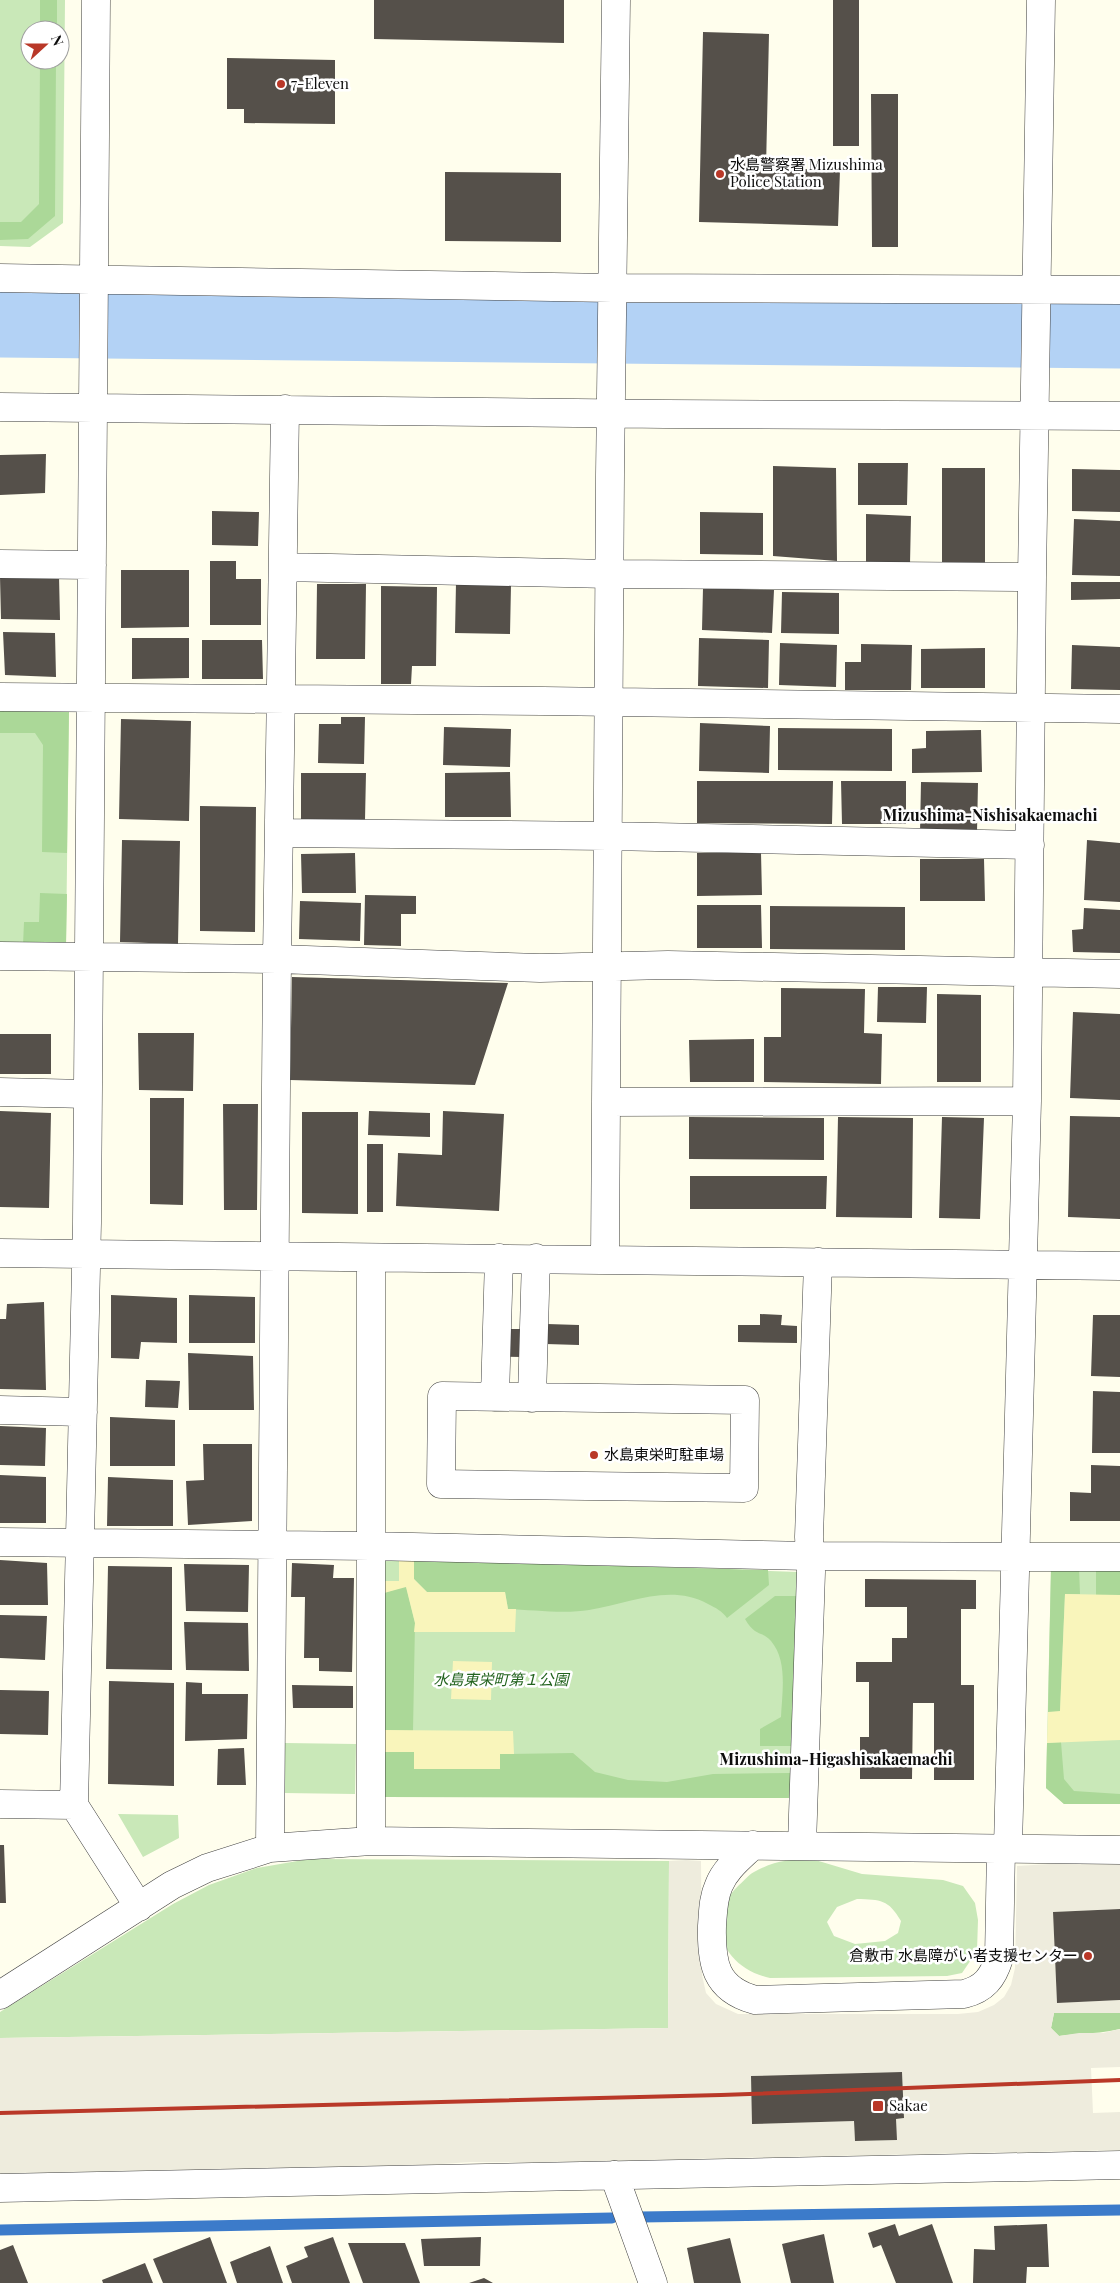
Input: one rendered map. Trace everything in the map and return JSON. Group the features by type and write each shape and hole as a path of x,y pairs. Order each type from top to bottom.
{"street":[{"path":"96,0 86,1254 74,1804 139,1907"},
{"path":"606,1258 611,364 616,0"},
{"path":"753,1844 728,1870 718,1885 713,1902 711,1949 716,1972 739,1996 755,2000 964,1994 977,1991 995,1973 999,1958 1017,1556 1024,1264 1041,0"},
{"path":"0,278 94,291 612,300 1036,289 1120,290"},
{"path":"0,407 1120,416"},
{"path":"270,1848 277,959 285,409"},
{"path":"0,564 92,565"},
{"path":"283,567 610,574 1032,577"},
{"path":"0,697 609,702 1120,710"},
{"path":"279,832 608,836 1030,845"},
{"path":"0,956 277,959 540,968 608,966 1120,974"},
{"path":"0,1092 87,1094"},
{"path":"606,1102 1027,1101"},
{"path":"0,1252 372,1258 606,1258 1120,1266"},
{"path":"372,1258 370,1546 372,1842"},
{"path":"495,1397 499,1258"},
{"path":"532,1398 536,1258"},
{"path":"802,1845 811,1572 818,1262"},
{"path":"442,1396 495,1397 745,1400 744,1488 442,1484 442,1396"},
{"path":"0,1410 83,1412"},
{"path":"0,1542 370,1546 810,1556 1120,1557"},
{"path":"0,1804 74,1804"},
{"path":"0,1995 172,1885 207,1868 270,1848 372,1842 753,1844 1120,1850"},
{"path":"0,2188 1120,2165"},
{"path":"614,2175 653,2283"}],"green space":[{"path":"0,0 65,0 65,20 20,20 20,70 64,70 63,223 30,247 0,246"},
{"path":"40,0 57,0 57,20 40,20"},
{"path":"40,70 56,70 55,216 28,239 0,240 0,222 21,222 39,204"},
{"path":"0,708 69,709 66,945 0,944"},
{"path":"0,708 69,709 67,853 42,852 43,745 35,733 0,733"},
{"path":"40,893 67,894 66,945 23,945 24,922 39,922"},
{"name":"水島東栄町第１公園","path":"384,1559 799,1572 791,1798 382,1797"},
{"path":"414,1560 768,1570 769,1585 727,1618 716,1608 708,1604 678,1595 649,1597 580,1611 560,1612 508,1609 505,1592 427,1592 414,1579"},
{"path":"1051,1568 1120,1569 1120,1804 1064,1804 1046,1788"},
{"path":"1051,1568 1079,1568 1080,1594 1065,1594 1060,1712 1048,1712"},
{"path":"1096,1569 1120,1569 1120,1595 1096,1595"},
{"path":"406,1586 415,1623 413,1731 383,1730 384,1593"},
{"path":"775,1596 797,1596 793,1746 760,1746 760,1729 781,1717 782,1668 780,1658 771,1641 752,1629 745,1619"},
{"path":"1061,1742 1064,1779 1074,1791 1120,1794 1120,1804 1064,1804 1046,1788 1047,1743"},
{"path":"285,1743 356,1744 355,1794 284,1793"},
{"path":"383,1752 414,1752 414,1769 500,1769 500,1754 573,1753 595,1772 628,1780 667,1782 713,1774 791,1773 791,1798 382,1797"},
{"path":"118,1814 178,1815 179,1838 143,1857"},
{"path":"309,1859 669,1861 668,2028 0,2038 0,2012 173,1904 209,1885 257,1868"},
{"path":"812,1859 862,1874 943,1880 963,1886 975,1903 978,1920 977,1951 962,1973 947,1976 770,1978 754,1973 740,1964 730,1953 723,1941 720,1927 722,1913 728,1899 739,1885 754,1872 762,1868 789,1860","holes":["857,1899 883,1902 892,1908 901,1921 898,1933 885,1941 855,1944 834,1936 827,1922 837,1907"]},
{"path":"1054,2013 1120,2013 1120,2029 1059,2036 1051,2028"}],"sand":[{"path":"399,1560 414,1560 414,1579 427,1592 505,1592 508,1609 516,1609 515,1632 414,1632 415,1623 406,1587 384,1593 384,1581 399,1581"},
{"path":"1065,1594 1120,1595 1120,1740 1047,1743 1048,1712 1060,1711"},
{"path":"453,1661 492,1662 491,1700 451,1699"},
{"path":"383,1730 513,1731 514,1754 500,1754 500,1769 414,1769 414,1752 383,1752"}],"shaded area":[{"path":"669,1861 701,1861 702,1975 706,1993 716,2004 738,2014 958,2014 978,2012 994,2005 1004,1997 1011,1985 1015,1968 1017,1866 1083,1862 1120,1863 1120,1909 1053,1912 1057,2003 1120,2000 1120,2013 1054,2013 1051,2028 1059,2036 1079,2033 1103,2033 1120,2029 1120,2067 1091,2068 1093,2113 1120,2112 1120,2150 684,2159 656,2163 471,2162 365,2169 0,2175 0,2038 668,2028","holes":["902,2072 904,2118 896,2119 896,2140 855,2141 854,2121 753,2124 751,2076"]}],"building":[{"path":"374,0 564,0 564,43 374,39"},
{"path":"833,0 859,0 859,146 833,146"},
{"path":"703,32 769,34 766,168 840,170 838,226 699,222"},
{"name":"7-Eleven","path":"227,58 335,60 335,124 244,123 244,109 227,109"},
{"path":"871,94 898,94 898,247 872,247"},
{"path":"445,172 561,173 561,242 445,241"},
{"path":"46,454 45,493 0,495 0,455"},
{"path":"858,463 908,463 907,505 858,505"},
{"path":"773,466 836,468 837,561 773,556"},
{"path":"942,468 985,468 985,563 942,563"},
{"path":"1072,469 1120,470 1120,512 1072,511"},
{"path":"212,511 259,512 258,546 212,545"},
{"path":"700,512 763,513 763,555 700,554"},
{"path":"866,514 911,516 910,564 866,563"},
{"path":"1074,519 1120,521 1120,576 1072,575"},
{"path":"210,561 236,561 236,579 261,579 261,625 210,625"},
{"path":"121,570 189,570 189,627 121,628"},
{"path":"59,576 60,620 1,619 0,577"},
{"path":"1071,582 1120,582 1120,599 1071,600"},
{"path":"456,583 511,585 510,634 455,633"},
{"path":"317,584 366,584 365,659 316,659"},
{"path":"381,586 437,587 436,666 412,666 411,684 381,684"},
{"path":"703,588 774,590 772,633 702,630"},
{"path":"782,592 839,593 839,634 781,633"},
{"path":"3,632 55,633 56,677 5,675"},
{"path":"132,638 189,638 189,678 132,679"},
{"path":"699,638 769,640 768,688 698,686"},
{"path":"202,640 262,640 263,679 202,679"},
{"path":"780,643 837,645 836,687 779,685"},
{"path":"861,644 912,645 911,690 845,690 845,662 861,662"},
{"path":"1072,645 1120,647 1120,690 1071,689"},
{"path":"985,648 985,688 921,688 921,649"},
{"path":"341,717 365,717 364,764 318,763 319,724 341,724"},
{"path":"121,719 191,721 189,821 119,819"},
{"path":"700,723 770,726 769,773 699,771"},
{"path":"444,727 511,729 510,767 443,765"},
{"path":"778,728 892,729 892,771 778,770"},
{"path":"981,730 982,772 912,773 912,749 926,748 926,731"},
{"path":"510,772 511,817 445,817 445,773"},
{"path":"301,773 366,773 365,820 301,820"},
{"path":"697,781 833,781 832,824 697,823"},
{"path":"841,781 906,781 906,824 842,824"},
{"path":"921,782 978,783 977,832 920,832"},
{"path":"200,806 256,807 255,932 200,931"},
{"path":"122,840 180,841 178,944 120,942"},
{"path":"1087,840 1120,843 1120,902 1084,900"},
{"path":"355,853 356,893 302,893 301,854"},
{"path":"697,853 761,853 762,895 697,896"},
{"path":"920,859 984,859 985,901 920,901"},
{"path":"365,895 416,896 416,914 401,914 401,946 364,945"},
{"path":"300,901 361,903 360,941 299,939"},
{"path":"697,905 761,905 762,948 697,948"},
{"path":"770,906 905,907 905,950 770,949"},
{"path":"1084,908 1120,910 1120,953 1073,952 1072,930 1083,929"},
{"path":"292,977 508,983 475,1085 290,1080"},
{"path":"878,987 927,987 926,1023 877,1022"},
{"path":"781,988 865,989 864,1033 882,1034 881,1084 764,1082 764,1037 781,1037"},
{"path":"937,994 981,995 981,1082 937,1082"},
{"path":"1073,1012 1120,1014 1120,1100 1070,1098"},
{"path":"138,1033 194,1033 193,1091 139,1090"},
{"path":"0,1034 51,1034 51,1074 0,1074"},
{"path":"754,1039 754,1082 690,1082 689,1040"},
{"path":"150,1098 184,1098 183,1205 150,1204"},
{"path":"223,1104 258,1104 257,1210 224,1210"},
{"path":"0,1111 51,1113 49,1208 0,1207"},
{"path":"369,1111 430,1113 430,1137 368,1135"},
{"path":"443,1111 504,1114 499,1211 396,1206 398,1153 442,1155"},
{"path":"302,1112 358,1112 358,1214 302,1213"},
{"path":"1070,1116 1120,1117 1120,1219 1068,1217"},
{"path":"689,1117 824,1118 824,1160 689,1159"},
{"path":"838,1117 913,1118 912,1218 836,1217"},
{"path":"942,1117 984,1118 980,1219 939,1218"},
{"path":"367,1144 383,1144 383,1212 367,1212"},
{"path":"690,1176 827,1176 826,1209 690,1209"},
{"path":"111,1295 177,1298 177,1343 141,1342 139,1359 111,1358"},
{"path":"189,1295 255,1297 255,1343 189,1343"},
{"path":"44,1302 46,1390 0,1389 0,1319 6,1319 7,1304"},
{"path":"760,1314 782,1315 781,1325 797,1326 797,1343 738,1342 738,1325 760,1325"},
{"path":"1093,1315 1120,1315 1120,1377 1091,1376"},
{"path":"547,1324 579,1325 579,1345 546,1344"},
{"path":"507,1329 523,1329 522,1357 484,1356"},
{"path":"188,1353 253,1356 254,1410 189,1410"},
{"path":"146,1380 180,1381 178,1408 145,1407"},
{"path":"1093,1391 1120,1392 1120,1453 1092,1453"},
{"path":"110,1417 175,1420 175,1466 110,1466"},
{"path":"0,1426 46,1428 45,1466 0,1465"},
{"path":"203,1444 252,1444 252,1521 188,1525 186,1481 204,1480"},
{"path":"1091,1465 1120,1466 1120,1521 1070,1521 1070,1492 1091,1493"},
{"path":"0,1475 46,1477 46,1523 0,1523"},
{"path":"108,1477 173,1480 173,1526 107,1526"},
{"path":"0,1560 47,1563 48,1605 0,1605"},
{"path":"292,1563 334,1565 333,1578 354,1578 352,1672 319,1671 319,1658 304,1658 305,1597 291,1597"},
{"path":"184,1564 249,1565 248,1612 186,1611"},
{"path":"108,1566 172,1567 172,1670 106,1669"},
{"path":"865,1579 976,1580 976,1609 961,1609 961,1685 974,1685 974,1780 934,1780 934,1703 913,1703 912,1779 860,1779 860,1737 869,1737 869,1682 856,1682 856,1662 892,1662 892,1638 907,1638 907,1607 865,1607"},
{"path":"0,1615 47,1616 45,1660 0,1658"},
{"path":"184,1622 248,1623 249,1671 186,1670"},
{"path":"109,1681 174,1683 174,1786 108,1784"},
{"path":"186,1682 202,1683 202,1694 248,1694 247,1739 185,1741"},
{"path":"292,1685 353,1686 353,1708 293,1708"},
{"path":"0,1690 49,1691 48,1735 0,1734"},
{"path":"244,1748 246,1785 217,1785 218,1749"},
{"path":"0,1845 4,1845 6,1903 0,1903"},
{"name":"倉敷市 水島障がい者支援センター","path":"1120,1909 1120,2000 1057,2003 1053,1912"},
{"path":"902,2072 904,2118 896,2119 897,2140 855,2141 854,2121 752,2124 751,2076"},
{"path":"895,2224 899,2236 932,2224 953,2283 896,2283 881,2245 873,2248 868,2233"},
{"path":"1047,2224 1049,2267 1027,2267 1026,2283 973,2283 974,2249 995,2250 994,2226"},
{"path":"824,2234 834,2283 791,2283 782,2244"},
{"path":"210,2237 227,2283 163,2283 153,2259"},
{"path":"333,2237 350,2283 292,2283 286,2266 308,2257 304,2247"},
{"path":"481,2237 480,2266 424,2266 421,2239"},
{"path":"730,2238 741,2283 694,2283 687,2248"},
{"path":"348,2243 405,2243 420,2283 363,2283"},
{"path":"13,2245 28,2283 0,2283 0,2250"},
{"path":"270,2246 283,2283 237,2283 230,2262"},
{"path":"145,2263 153,2283 103,2283 102,2280"},
{"path":"484,2278 493,2283 469,2283"}],"waterway":[{"path":"0,323 1120,334"},
{"path":"0,346 129,344 1120,358"},
{"path":"640,2217 1120,2210"},
{"path":"0,2230 612,2218"}],"railway":[{"path":"0,2113 721,2095 1120,2080"}],"place":[{"name":"7-Eleven","path":"281,84"},
{"name":"水島警察署 Mizushima Police Station","path":"720,174"},
{"name":"水島東栄町駐車場","path":"594,1455"},
{"name":"倉敷市 水島障がい者支援センター","path":"1088,1956"},
{"name":"Sakae","path":"878,2106"}],"district":[{"name":"Mizushima-Nishisakaemachi","path":"990,815"},
{"name":"Mizushima-Higashisakaemachi","path":"836,1759"}]}
